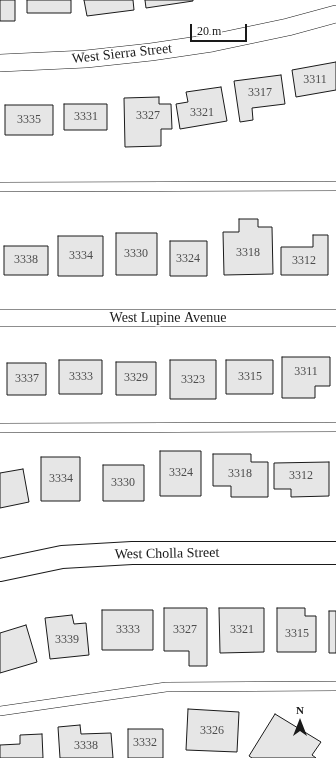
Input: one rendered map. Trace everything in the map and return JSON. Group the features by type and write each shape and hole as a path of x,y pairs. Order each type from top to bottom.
{"street":[{"name":"West Sierra Street","path":"0,63 86,59 151,52 212,43 288,27 336,14"},
{"name":"West Lupine Avenue","path":"0,318 336,318"},
{"name":"West Cholla Street","path":"0,570 62,557 117,554 336,553"}],"lane":[{"path":"0,187 336,186"},
{"path":"0,428 336,427"},
{"path":"0,711 166,687 336,686"}],"building":[{"path":"0,0 15,0 15,21 0,21"},
{"path":"27,0 71,0 71,13 27,13"},
{"path":"84,0 133,0 134,10 87,16"},
{"path":"145,0 193,0 193,1 146,8"},
{"path":"336,62 336,90 296,97 292,70"},
{"path":"281,75 285,104 252,108 253,120 240,122 234,81"},
{"path":"221,87 227,121 180,129 176,104 188,102 186,92"},
{"path":"159,97 159,104 171,104 172,129 161,129 161,146 125,147 124,98"},
{"path":"64,104 107,104 107,130 64,130"},
{"path":"5,105 53,105 53,135 5,135"},
{"path":"239,219 258,219 258,227 272,227 273,274 224,275 223,232 239,232"},
{"path":"116,233 157,233 157,275 116,275"},
{"path":"313,235 328,235 328,275 281,275 281,247 313,247"},
{"path":"58,236 103,236 103,276 58,276"},
{"path":"170,241 207,241 207,276 170,276"},
{"path":"4,246 48,246 48,275 4,275"},
{"path":"282,357 330,357 330,386 315,386 315,398 282,398"},
{"path":"59,360 102,360 102,394 59,394"},
{"path":"170,360 216,360 216,399 170,399"},
{"path":"226,360 273,360 273,394 226,394"},
{"path":"116,362 156,362 156,395 116,395"},
{"path":"7,363 46,363 46,395 7,395"},
{"path":"160,451 201,451 201,496 160,496"},
{"path":"213,454 251,454 251,462 268,462 268,497 231,497 231,486 213,486"},
{"path":"41,457 80,457 80,501 41,501"},
{"path":"329,462 329,496 291,497 291,489 274,489 274,463"},
{"path":"103,465 144,465 144,501 103,501"},
{"path":"23,469 29,502 0,508 0,473"},
{"path":"164,608 207,608 207,666 189,666 189,651 164,651"},
{"path":"219,608 264,608 264,652 220,653"},
{"path":"277,608 305,608 305,616 316,616 316,652 277,652"},
{"path":"102,610 153,610 153,650 102,650"},
{"path":"329,611 336,611 336,653 329,653"},
{"path":"72,615 74,624 86,623 89,655 50,659 45,618"},
{"path":"26,625 37,662 0,673 0,633"},
{"path":"188,709 239,712 237,752 186,750"},
{"path":"275,714 321,742 312,755 316,758 252,758 249,756"},
{"path":"80,725 81,734 111,733 113,758 60,758 58,727"},
{"path":"128,729 163,729 163,758 128,758"},
{"path":"42,734 43,758 0,758 0,745 20,744 20,735"}]}
